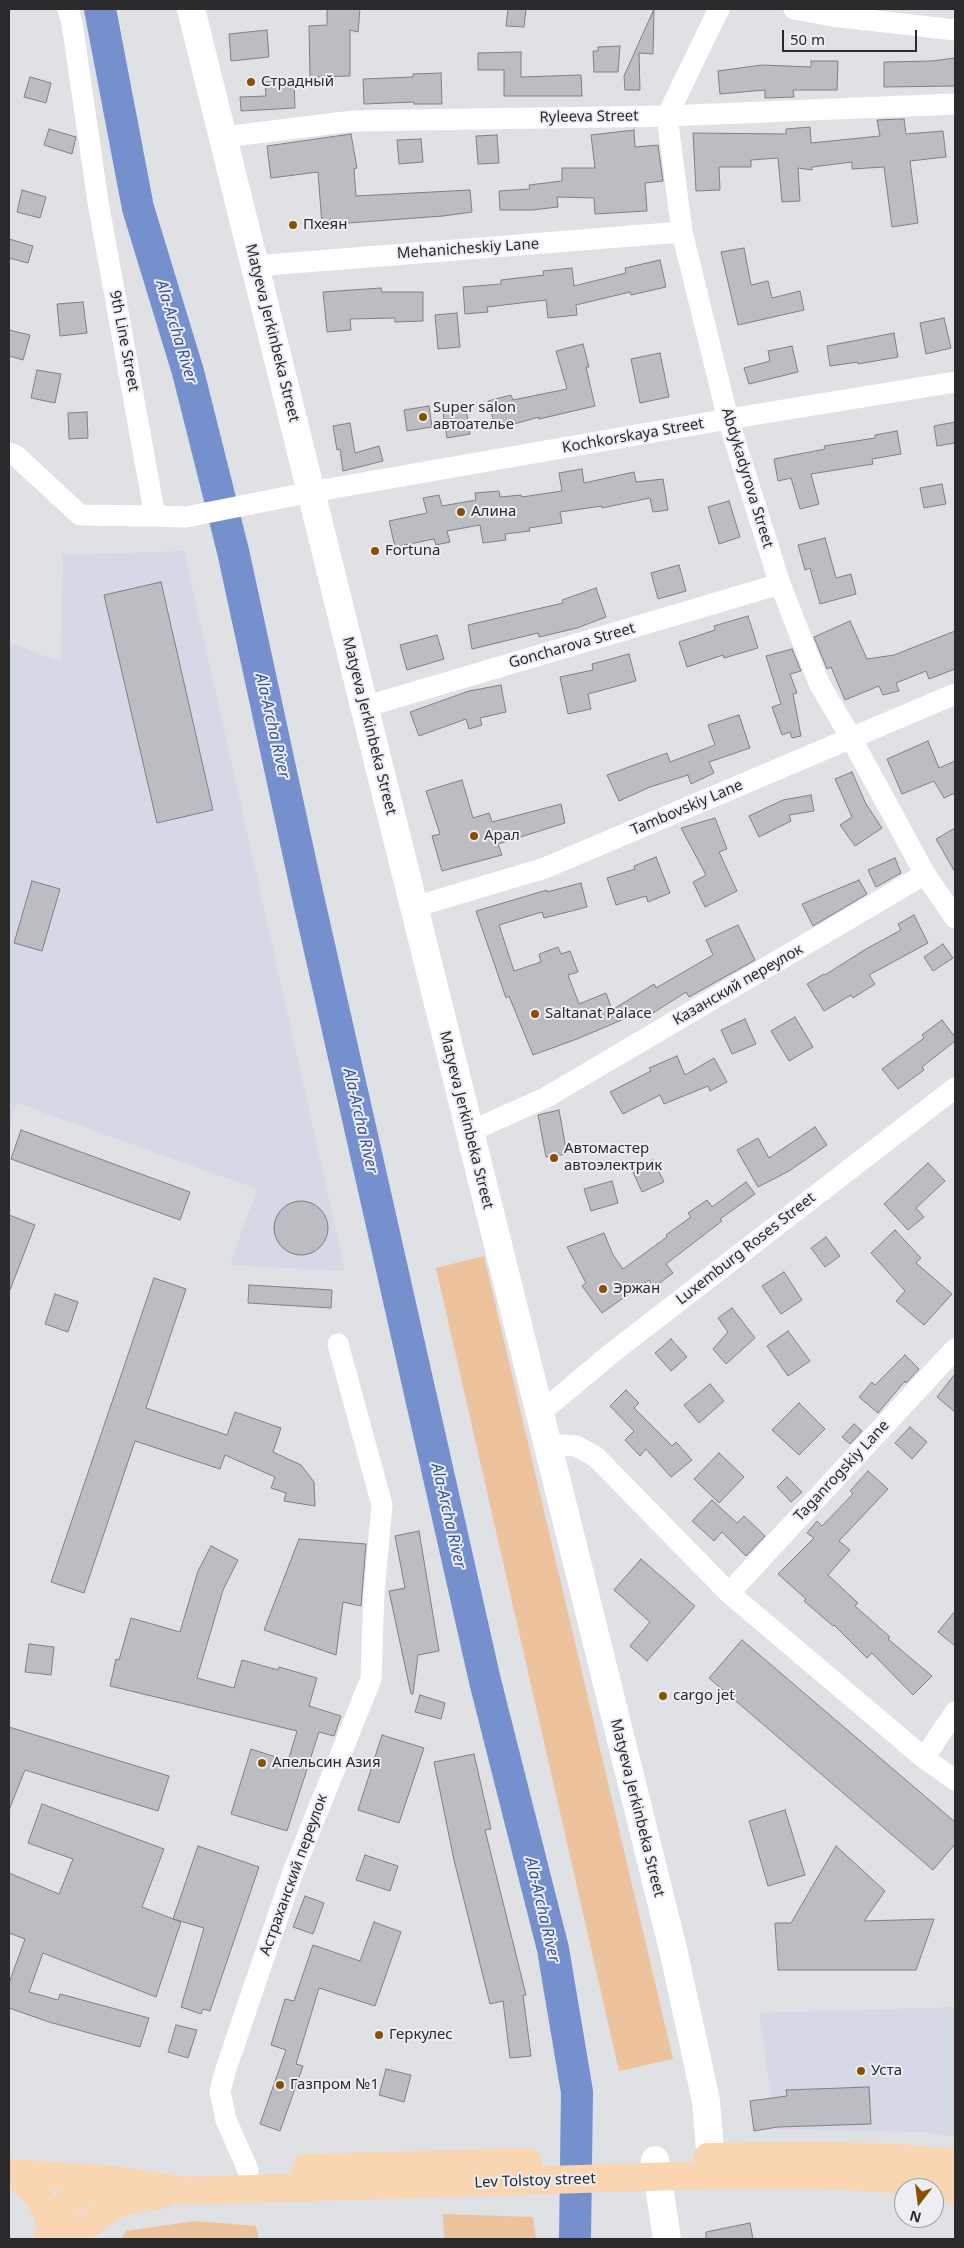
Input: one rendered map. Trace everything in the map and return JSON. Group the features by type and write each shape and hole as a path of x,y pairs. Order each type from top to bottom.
{"main road":[{"name":"Matyeva Jerkinbeka Street","path":"191,9 696,2051 706,2101 712,2166"},
{"name":"Lev Tolstoy street","path":"114,2180 248,2170 609,2170 712,2166 826,2156 896,2158 955,2163"},
{"name":"Lev Tolstoy street","path":"712,2166 895,2179 955,2190"},
{"path":"656,2168 667,2239"},
{"name":"Lev Tolstoy street","path":"12,2173 114,2180 187,2191 532,2171"},
{"path":"12,2173 40,2198 63,2228"},
{"path":"63,2228 85,2190 114,2180"},
{"path":"63,2228 113,2205 138,2198 187,2191"}],"street":[{"name":"9th Line Street","path":"68,9 72,23 98,202 155,516"},
{"path":"667,116 719,9"},
{"path":"794,9 833,16 955,30"},
{"name":"Ryleeva Street","path":"224,137 353,121 667,116 955,104"},
{"name":"Abdykadyrova Street","path":"667,116 682,232 728,419 780,584 818,683 851,738 925,874 955,918"},
{"name":"Mehanicheskiy Lane","path":"254,266 682,232"},
{"name":"Kochkorskaya Street","path":"311,492 728,419 955,382"},
{"path":"9,453 15,456 80,515 186,517 311,492"},
{"name":"Goncharova Street","path":"364,707 780,584"},
{"name":"Tambovskiy Lane","path":"414,907 545,868 955,694"},
{"name":"Казанский переулок","path":"469,1132 545,1098 925,874"},
{"name":"Luxemburg Roses Street","path":"539,1414 613,1352 955,1088"},
{"name":"Астраханский переулок","path":"248,2170 226,2120 220,2091 226,2068 293,1872 371,1679 374,1592 382,1505 338,1344"},
{"name":"Taganrogskiy Lane","path":"729,1593 955,1349"},
{"path":"547,1444 576,1446 596,1457 729,1593 924,1758 955,1780"},
{"path":"924,1758 955,1712"}],"shaded area":[{"path":"184,551 345,1271 230,1265 257,1189 17,1103 9,1126 9,643 61,662 63,555"},
{"path":"484,1256 673,2059 619,2071 436,1268"},
{"name":"Уста","path":"955,2007 955,2137 928,2132 776,2129 759,2013"},
{"path":"443,2214 533,2217 536,2239 444,2239"},
{"path":"195,2221 256,2226 259,2239 121,2239 126,2231"}],"building":[{"path":"327,9 360,9 358,32 350,30 350,76 310,77 309,26 327,25"},
{"path":"508,9 526,9 524,27 506,26"},
{"path":"654,9 653,54 639,53 640,90 625,90 624,76"},
{"path":"267,30 269,57 231,61 229,34"},
{"path":"620,46 618,72 594,72 593,51 598,51 598,47"},
{"path":"521,52 521,77 581,75 582,96 504,96 504,70 478,70 478,53"},
{"path":"955,58 955,86 884,87 884,62 932,61"},
{"path":"811,61 838,61 837,90 793,90 794,97 765,98 765,90 720,94 718,71 762,65 811,67"},
{"path":"441,73 442,104 414,104 414,102 364,104 363,79 413,77 413,74"},
{"path":"30,77 51,83 46,103 24,97"},
{"path":"294,81 295,108 241,111 240,97 266,96 265,82"},
{"path":"904,119 906,134 943,131 946,157 910,161 918,223 892,227 884,167 852,169 852,162 812,167 812,170 798,168 800,201 782,202 778,158 751,160 751,167 719,167 720,190 696,191 693,133 786,134 786,129 810,127 811,143 880,136 877,120"},
{"path":"49,129 76,137 72,154 44,145"},
{"path":"634,130 635,147 658,145 663,181 645,183 647,211 595,214 594,198 557,197 558,207 532,210 500,210 499,191 530,189 529,185 562,181 562,168 595,168 591,135"},
{"path":"351,134 357,168 354,169 356,196 470,190 472,212 322,225 318,172 271,178 267,146"},
{"path":"497,135 499,163 478,164 476,136"},
{"path":"421,139 423,162 399,164 397,140"},
{"path":"22,190 46,197 40,218 17,212"},
{"path":"9,239 33,246 28,263 9,258"},
{"path":"744,248 751,285 768,281 772,298 800,291 804,310 738,325 721,252"},
{"path":"660,260 666,287 631,295 630,292 576,305 577,315 548,318 546,300 487,307 488,312 465,314 463,287 501,284 501,280 544,275 543,271 572,268 574,286 626,273 625,268"},
{"path":"381,288 382,292 423,292 423,321 395,322 395,318 350,319 351,330 327,332 323,292"},
{"path":"83,302 87,333 60,336 57,304"},
{"path":"457,313 460,347 438,349 435,315"},
{"path":"944,318 951,348 926,354 920,323"},
{"path":"9,330 30,335 23,360 9,356"},
{"path":"894,333 898,357 858,364 858,362 830,366 827,346"},
{"path":"583,344 589,367 586,367 595,406 539,419 539,417 496,429 488,401 511,395 513,400 567,389 556,351"},
{"path":"792,346 798,372 749,384 744,368 770,361 768,351"},
{"path":"660,353 669,397 640,403 631,359"},
{"path":"37,370 61,374 55,403 31,398"},
{"path":"429,406 432,427 407,431 404,410"},
{"path":"466,409 470,434 447,438 443,413"},
{"path":"87,412 88,438 69,439 68,413"},
{"path":"955,422 955,443 937,446 934,426"},
{"path":"350,423 355,453 379,446 383,461 343,471 340,449 337,450 333,426"},
{"path":"897,431 901,454 872,459 873,464 811,474 819,504 800,509 791,478 778,481 774,459 825,449 824,446 875,438 875,435"},
{"path":"582,469 584,483 634,472 636,482 663,479 668,510 653,512 650,498 602,508 602,506 560,512 562,523 529,528 530,531 505,534 506,540 483,543 480,525 447,531 450,542 436,545 434,539 395,547 389,521 427,513 423,498 439,495 442,506 476,500 475,493 499,491 500,497 521,495 522,497 562,491 559,473"},
{"path":"942,484 946,504 924,508 920,488"},
{"path":"729,501 740,537 719,544 708,507"},
{"path":"825,538 836,578 851,574 856,594 820,604 810,568 805,570 798,545"},
{"path":"679,565 686,591 658,599 651,573"},
{"path":"161,582 213,810 157,823 104,595"},
{"path":"596,588 606,617 577,628 539,637 538,633 472,649 468,625 563,603 562,600"},
{"path":"748,616 758,648 724,658 723,655 687,667 679,642 715,630 714,626"},
{"path":"850,621 867,659 894,655 955,631 955,669 929,679 926,671 896,683 899,691 883,695 879,686 845,700 831,667 827,669 814,637"},
{"path":"437,635 444,659 407,670 400,645"},
{"path":"792,649 801,671 790,674 797,693 793,694 801,736 792,738 790,732 782,735 772,707 781,704 766,656"},
{"path":"629,654 636,681 588,694 591,709 568,714 560,677 593,670 592,664"},
{"path":"501,685 506,712 480,718 482,725 469,729 466,719 419,736 410,712 469,691"},
{"path":"739,715 750,748 709,762 714,773 691,784 688,775 650,787 619,801 607,775 667,753 670,762 715,745 708,725"},
{"path":"928,741 939,768 955,761 955,793 944,798 934,781 902,794 887,759"},
{"path":"852,772 866,804 882,828 855,846 840,825 852,817 835,779"},
{"path":"462,780 473,818 489,813 492,822 561,804 565,823 498,844 502,855 442,871 432,836 440,834 426,791"},
{"path":"811,795 814,811 789,815 791,821 759,837 749,816 783,800"},
{"path":"715,818 727,849 719,852 737,891 705,907 693,882 706,875 681,828"},
{"path":"955,828 955,872 936,839"},
{"path":"656,857 670,893 648,902 646,896 616,905 607,878 635,869 634,866"},
{"path":"895,858 901,873 876,887 868,870"},
{"path":"859,880 867,894 813,926 802,904"},
{"path":"32,881 60,889 42,951 14,943"},
{"path":"581,883 587,907 544,918 542,912 499,925 514,971 541,962 539,954 558,947 561,954 570,951 578,972 568,975 579,1004 606,993 612,1010 654,984 656,988 713,955 706,940 738,925 755,960 689,997 686,992 642,1020 638,1013 533,1055 509,996 506,998 476,911 547,890 547,892"},
{"path":"914,915 928,943 869,975 875,984 853,998 851,995 824,1011 807,984 901,930 898,924"},
{"path":"943,944 953,958 933,971 924,957"},
{"path":"795,1017 813,1047 789,1061 771,1031"},
{"path":"745,1019 756,1044 732,1054 721,1030"},
{"path":"942,1020 955,1037 955,1041 922,1067 924,1070 898,1089 882,1069 924,1038 922,1035"},
{"path":"677,1056 685,1075 714,1058 727,1082 710,1091 708,1086 664,1104 660,1095 623,1114 610,1092 651,1071 649,1068"},
{"path":"559,1110 567,1154 546,1157 538,1115"},
{"path":"815,1127 827,1145 789,1171 758,1187 737,1150 758,1138 769,1158"},
{"path":"21,1130 190,1192 180,1220 11,1159"},
{"path":"653,1160 664,1182 642,1192 632,1170"},
{"path":"928,1163 945,1181 916,1208 924,1217 908,1230 884,1204"},
{"path":"612,1181 618,1203 591,1211 584,1189"},
{"path":"746,1182 755,1194 720,1219 722,1221 666,1264 673,1273 654,1287 649,1280 602,1313 582,1286 586,1283 567,1247 604,1233 613,1255 623,1269 691,1217 688,1213 707,1200 712,1207"},
{"path":"301,1201 311,1203 320,1209 326,1218 328,1228 326,1238 320,1247 311,1253 301,1255 291,1253 282,1247 276,1238 274,1228 276,1218 282,1209 291,1203"},
{"path":"9,1215 35,1225 10,1290 9,1290"},
{"path":"895,1230 921,1258 916,1263 952,1294 924,1325 896,1301 905,1291 871,1253"},
{"path":"826,1237 840,1256 825,1267 811,1248"},
{"path":"784,1272 802,1300 781,1314 762,1286"},
{"path":"154,1278 186,1289 146,1408 227,1435 235,1412 281,1428 273,1452 301,1465 314,1482 315,1506 284,1501 286,1493 271,1488 275,1477 225,1455 220,1469 135,1441 84,1593 51,1582"},
{"path":"249,1285 332,1290 331,1308 248,1303"},
{"path":"55,1294 78,1302 68,1332 45,1324"},
{"path":"732,1308 755,1338 726,1364 713,1349 728,1332 718,1318"},
{"path":"788,1331 810,1361 788,1376 767,1346"},
{"path":"671,1339 687,1357 671,1371 655,1353"},
{"path":"905,1355 919,1369 906,1383 905,1381 878,1413 859,1397 872,1382 875,1385"},
{"path":"955,1374 955,1412 937,1397"},
{"path":"710,1384 724,1401 699,1423 684,1405"},
{"path":"626,1390 639,1403 634,1408 672,1446 676,1442 692,1460 671,1477 646,1449 640,1456 625,1440 634,1431 610,1406"},
{"path":"799,1403 825,1429 799,1455 772,1430"},
{"path":"854,1424 862,1431 850,1444 842,1437"},
{"path":"910,1427 927,1442 912,1459 895,1443"},
{"path":"719,1453 744,1477 719,1503 694,1479"},
{"path":"868,1471 888,1489 839,1541 850,1550 828,1575 858,1603 855,1606 890,1637 888,1639 932,1676 913,1695 872,1653 867,1658 834,1625 804,1601 806,1599 778,1574 814,1538 807,1533 817,1521 822,1526 853,1494 850,1491"},
{"path":"787,1477 802,1492 791,1502 777,1487"},
{"path":"712,1500 737,1523 744,1516 765,1536 746,1556 722,1532 714,1541 692,1521"},
{"path":"419,1531 439,1651 418,1655 413,1694 411,1694 389,1591 405,1588 395,1536"},
{"path":"299,1539 366,1544 361,1606 343,1602 336,1655 264,1630"},
{"path":"211,1546 238,1560 223,1590 197,1678 234,1688 242,1660 278,1670 279,1667 317,1678 309,1706 341,1716 334,1736 319,1732 287,1831 231,1814 251,1749 288,1761 297,1731 110,1686 116,1659 119,1660 131,1618 180,1632 198,1571"},
{"path":"641,1559 695,1606 647,1661 630,1646 650,1622 614,1590"},
{"path":"955,1611 955,1646 938,1632"},
{"path":"742,1640 955,1822 955,1844 933,1870 709,1678"},
{"path":"29,1644 54,1647 51,1675 25,1672"},
{"path":"420,1695 445,1703 441,1719 415,1712"},
{"path":"9,1727 169,1776 158,1811 25,1770 9,1810"},
{"path":"382,1735 424,1748 399,1823 358,1810"},
{"path":"474,1754 491,1829 485,1830 526,1995 523,1995 531,2056 510,2058 503,2001 490,2004 454,1860 434,1762"},
{"path":"42,1804 164,1849 142,1907 181,1922 156,1997 43,1953 29,1992 58,2000 60,1994 149,2018 140,2047 49,2022 9,2008 9,1983 25,1939 9,1933 9,1873 59,1894 73,1859 28,1843"},
{"path":"785,1810 805,1875 768,1886 749,1821"},
{"path":"198,1846 259,1867 210,2011 203,2009 201,2014 181,2007 204,1928 173,1919"},
{"path":"836,1846 885,1891 864,1921 934,1919 916,1970 778,1970 775,1923 791,1923"},
{"path":"365,1855 398,1866 390,1891 356,1880"},
{"path":"305,1896 324,1903 313,1934 293,1927"},
{"path":"374,1922 401,1932 375,2006 319,1988 296,2064 303,2066 280,2131 260,2124 286,2050 271,2045 285,1999 294,2001 313,1945 360,1961"},
{"path":"176,2025 197,2030 188,2058 168,2052"},
{"path":"386,2069 411,2075 404,2102 379,2095"},
{"path":"869,2087 871,2124 778,2127 754,2131 750,2101 787,2096 786,2090"},
{"path":"750,2223 753,2239 706,2239 706,2232"}],"waterway":[{"name":"Ala-Archa River","path":"100,9 138,208 188,372 233,551 306,888 485,1681 553,1949 577,2092 575,2239"}],"place":[{"name":"Страдный","path":"251,82"},
{"name":"Пхеян","path":"293,225"},
{"name":"Super salon автоателье","path":"423,417"},
{"name":"Алина","path":"461,512"},
{"name":"Fortuna","path":"375,551"},
{"name":"Арал","path":"474,836"},
{"name":"Saltanat Palace","path":"535,1014"},
{"name":"Автомастер автоэлектрик","path":"554,1158"},
{"name":"Эржан","path":"603,1289"},
{"name":"cargo jet","path":"663,1696"},
{"name":"Апельсин Азия","path":"262,1763"},
{"name":"Геркулес","path":"379,2035"},
{"name":"Уста","path":"861,2071"},
{"name":"Газпром №1","path":"280,2085"}]}
